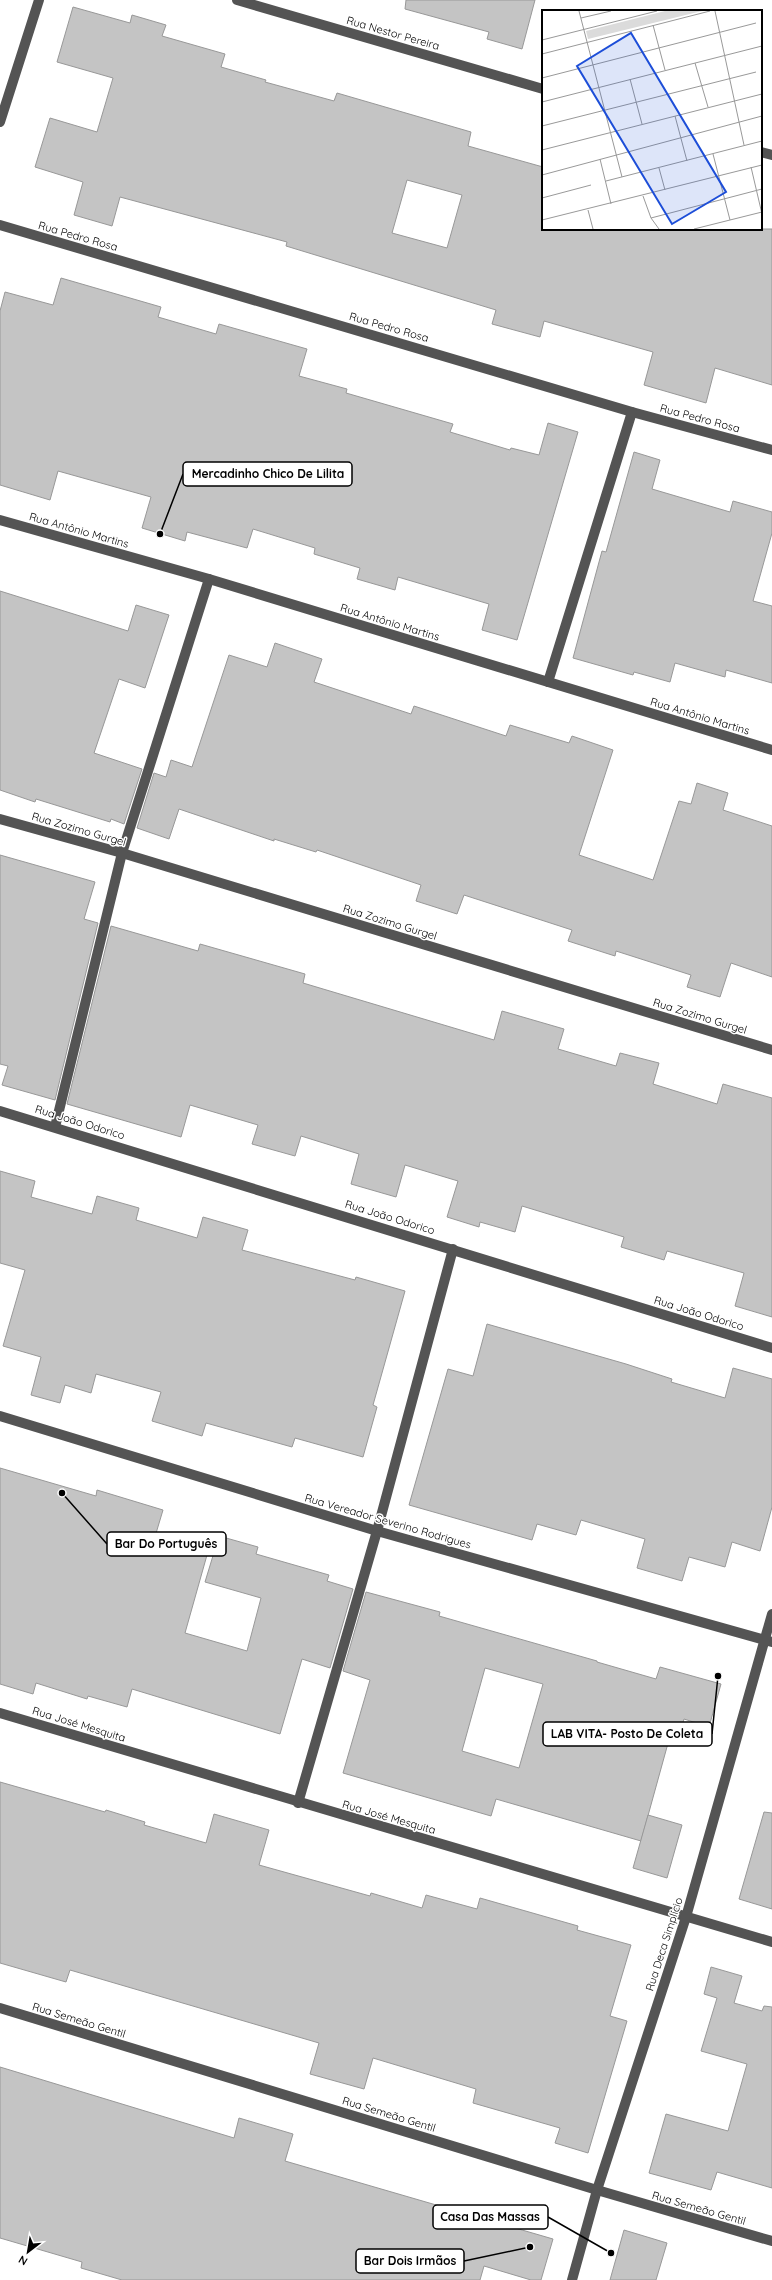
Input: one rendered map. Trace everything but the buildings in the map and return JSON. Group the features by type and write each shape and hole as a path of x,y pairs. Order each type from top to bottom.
{"street":[{"path":"0,122 39,0"},
{"name":"Rua Nestor Pereira","path":"237,0 542,89"},
{"path":"762,152 772,155"},
{"name":"Rua Pedro Rosa","path":"0,225 632,412 772,450"},
{"path":"548,682 632,412"},
{"name":"Rua Antônio Martins","path":"0,520 209,579 772,750"},
{"path":"55,1127 122,853 209,579"},
{"name":"Rua Zozimo Gurgel","path":"0,819 122,853 772,1050"},
{"name":"Rua João Odorico","path":"0,1111 772,1348"},
{"path":"298,1803 378,1531 453,1249"},
{"name":"Rua Vereador Severino Rodrigues","path":"0,1416 378,1531 768,1641"},
{"name":"Rua Deca Simplício","path":"572,2280 597,2190 686,1917 768,1641 772,1614"},
{"name":"Rua José Mesquita","path":"0,1713 298,1803 772,1942"},
{"name":"Rua Semeão Gentil","path":"0,2008 597,2190 772,2241"}],"place":[{"name":"Mercadinho Chico De Lilita","path":"160,534"},
{"name":"Bar Do Português","path":"62,1493"},
{"name":"LAB VITA- Posto De Coleta","path":"718,1676"},
{"name":"Bar Dois Irmãos","path":"530,2247"},
{"name":"Casa Das Massas","path":"611,2253"}]}
